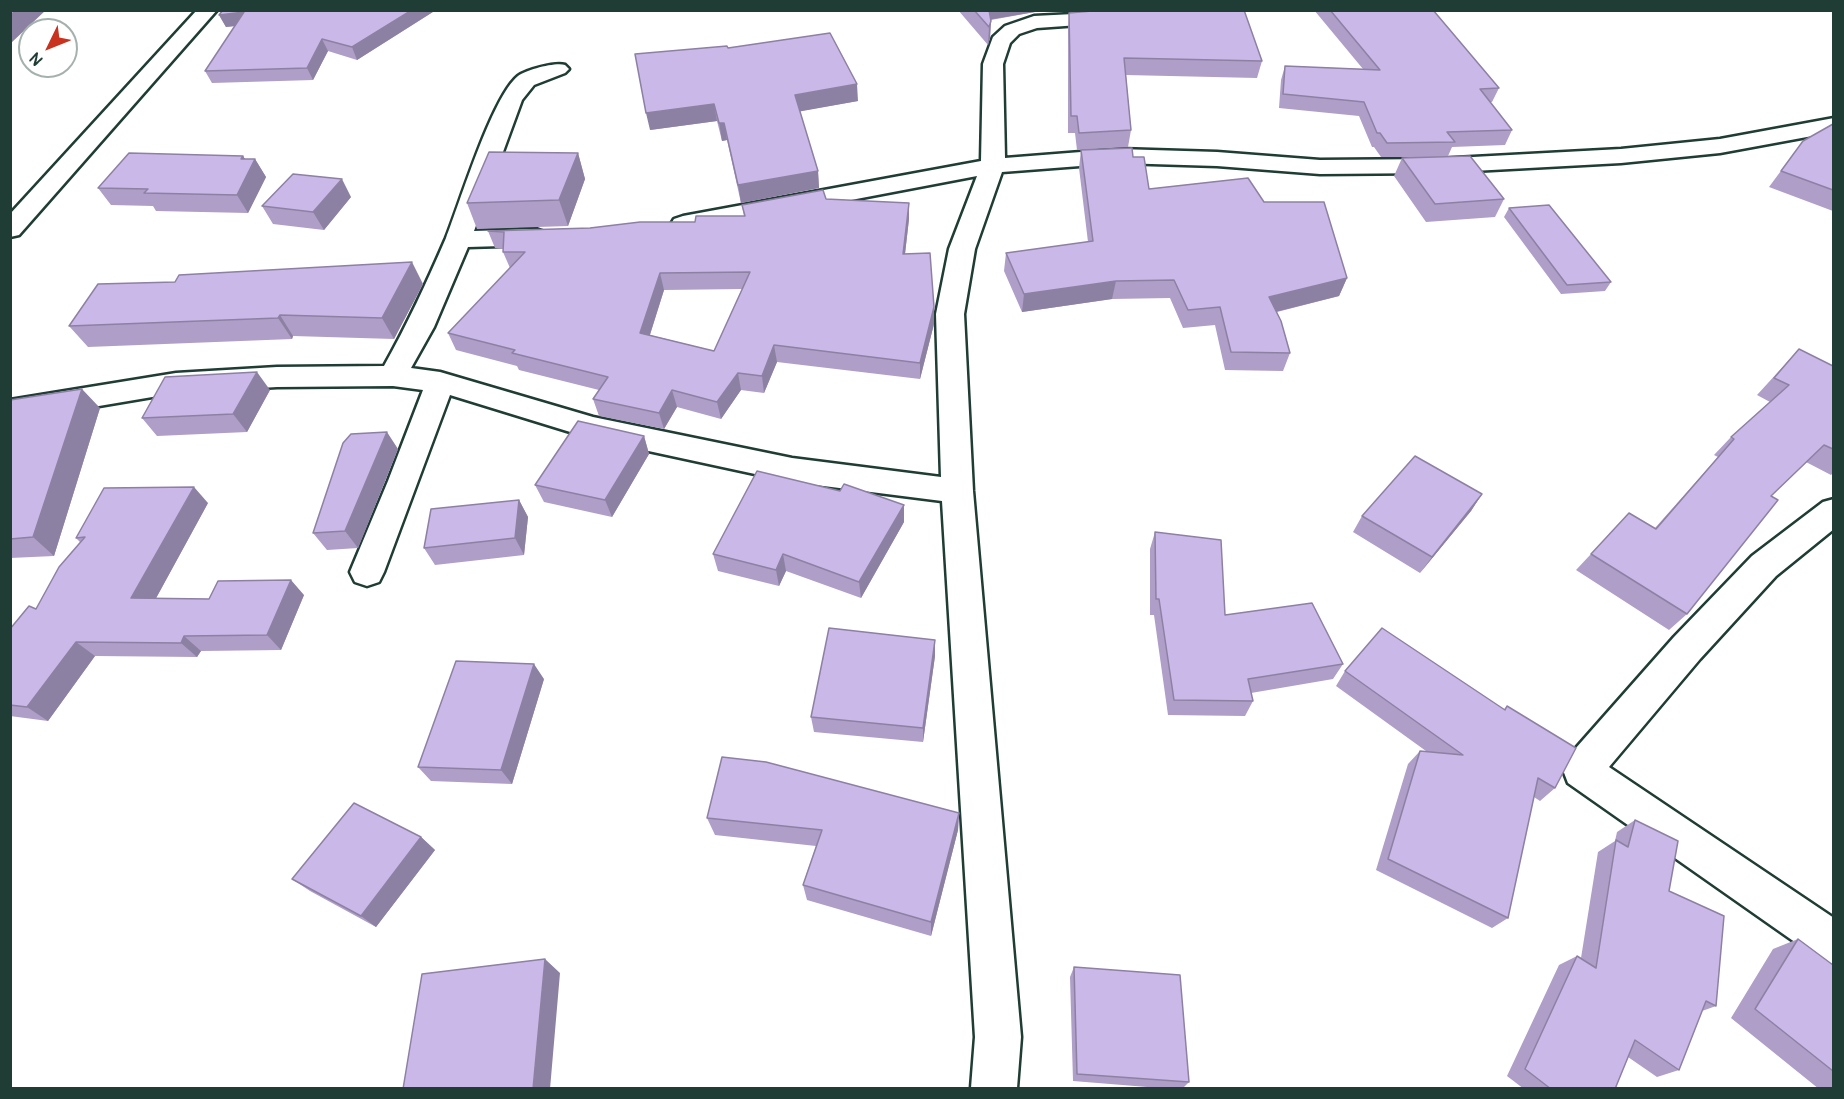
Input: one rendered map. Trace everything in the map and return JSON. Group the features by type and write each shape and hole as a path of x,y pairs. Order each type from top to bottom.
{"street":[{"path":"10,230 208,10"},
{"path":"994,1089 998,1037 957,491 950,314 962,249 993,166 993,64 1000,41 1012,30 1034,22 1138,16"},
{"path":"393,376 420,327 458,238 510,99 526,80 558,69"},
{"path":"663,227 993,166 1119,156 1217,159 1320,167 1436,166 1621,156 1720,146 1833,125"},
{"path":"458,238 561,236"},
{"path":"10,411 176,383 277,377 393,376 440,382 593,428 780,467 957,491"},
{"path":"367,572 404,482 440,382"},
{"path":"1833,511 1764,566 1687,648 1582,770 1833,944"}],"building":[{"path":"223,10 412,10 352,47 322,39 307,68 205,71 244,12 219,15"},
{"path":"974,10 989,10 991,21 989,27"},
{"path":"1104,10 1244,10 1262,61 1124,58 1131,130 1079,133 1077,116 1071,116 1069,13"},
{"path":"1330,10 1433,10 1499,88 1480,89 1512,130 1447,132 1455,142 1387,143 1380,133 1377,133 1364,102 1283,94 1285,66 1380,70"},
{"path":"830,33 857,84 795,95 818,171 738,185 724,123 719,123 714,104 646,113 635,54 727,46 728,48"},
{"path":"1833,124 1833,190 1781,171 1803,141"},
{"path":"1132,148 1133,157 1144,157 1149,189 1248,178 1264,202 1324,202 1347,278 1269,297 1281,321 1290,353 1231,352 1220,307 1188,310 1174,280 1116,281 1024,294 1006,253 1093,241 1081,150"},
{"path":"489,152 578,153 559,200 467,203"},
{"path":"129,153 243,156 241,159 255,159 237,195 144,193 148,189 98,188"},
{"path":"1470,156 1504,199 1435,204 1402,158"},
{"path":"293,174 342,179 313,212 262,206"},
{"path":"823,190 826,199 909,203 903,254 930,253 934,307 920,363 774,345 762,376 738,373 717,402 672,390 659,413 593,399 608,377 512,353 515,350 448,333 525,252 503,252 504,232 488,231 590,228 640,222 695,222 696,216 745,216 742,205","holes":["750,272 714,351 640,333 660,273"]},
{"path":"1549,205 1611,282 1567,285 1509,208"},
{"path":"412,262 382,318 280,315 278,318 69,326 98,284 175,282 179,275"},
{"path":"1799,349 1833,366 1833,449 1824,445 1771,496 1778,500 1687,614 1591,554 1629,513 1656,529 1734,439 1731,437 1789,385 1774,378"},
{"path":"257,372 233,414 142,418 165,377"},
{"path":"82,389 33,537 10,539 10,400"},
{"path":"578,421 644,436 605,500 535,485"},
{"path":"387,432 345,531 313,533 343,443 351,434"},
{"path":"1415,456 1482,494 1432,557 1362,516"},
{"path":"757,471 840,491 844,484 904,505 859,582 783,554 776,570 713,554"},
{"path":"194,487 131,598 209,599 218,581 291,580 267,635 184,636 181,643 76,642 27,707 10,705 10,629 29,606 36,609 59,567 85,537 76,538 104,488"},
{"path":"519,500 515,538 424,548 431,509"},
{"path":"1155,532 1221,540 1225,615 1312,603 1343,664 1248,679 1253,701 1174,700 1159,599 1156,599"},
{"path":"829,628 935,640 923,728 811,717"},
{"path":"1382,628 1505,710 1507,706 1576,748 1555,788 1538,778 1508,918 1388,859 1420,751 1463,755 1345,671"},
{"path":"456,661 534,664 501,770 418,767"},
{"path":"722,757 766,762 959,813 931,922 803,885 822,830 707,818"},
{"path":"354,803 421,837 361,916 292,879"},
{"path":"1635,820 1678,841 1669,891 1724,916 1716,1006 1706,1001 1679,1070 1635,1040 1615,1089 1551,1089 1525,1069 1577,956 1596,968 1616,840 1628,847"},
{"path":"1798,939 1833,965 1833,1071 1755,1009"},
{"path":"545,959 533,1089 403,1089 422,974"},
{"path":"1074,967 1180,975 1189,1082 1077,1074"}]}
